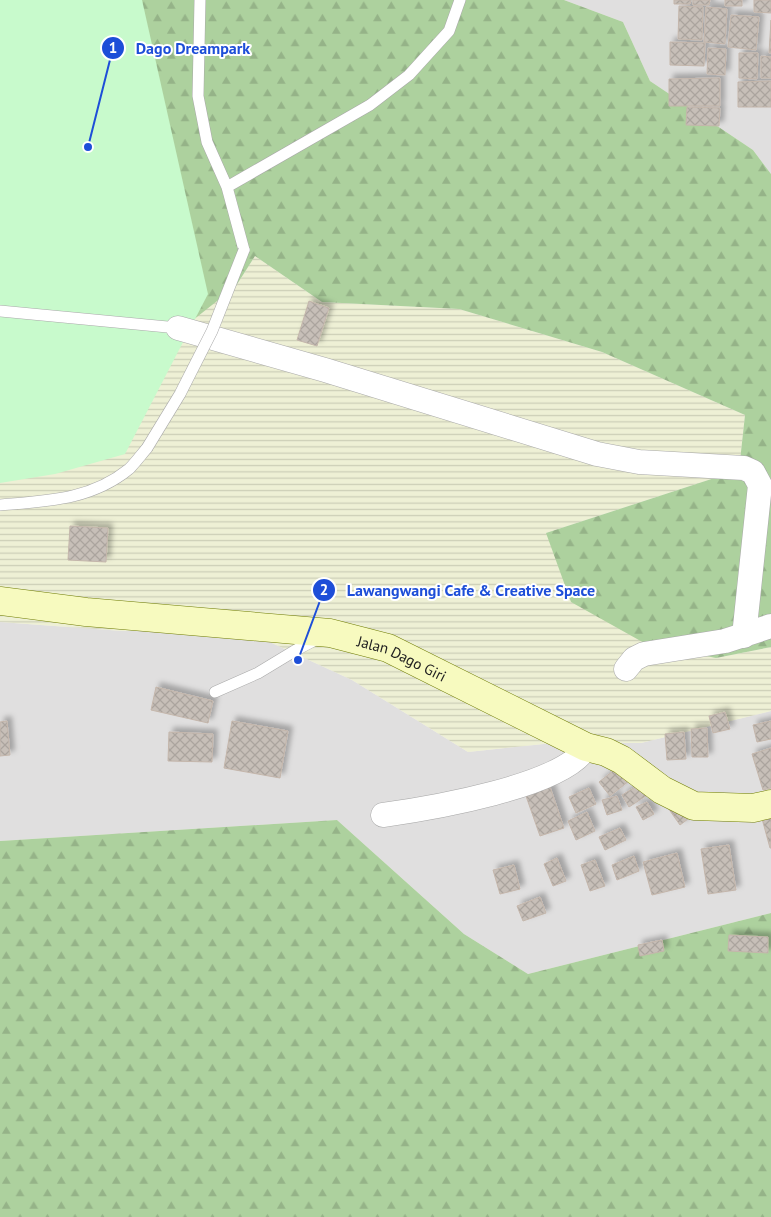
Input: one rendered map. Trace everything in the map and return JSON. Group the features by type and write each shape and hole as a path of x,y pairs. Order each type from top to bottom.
{"main road":[{"name":"Jalan Dago Giri","path":"0,601 86,612 330,632 388,648 586,747 606,752 622,760 662,790 694,806 753,808 771,804"}],"street":[{"path":"178,328 326,370 597,454 639,462 744,468 753,472 760,485 744,636"},
{"path":"626,669 634,659 644,654 724,641 771,626"},
{"path":"383,815 418,810 530,783 564,767 582,755 586,747"}],"lane":[{"path":"0,506 65,499 98,490 129,468 147,448 180,394 212,331 244,250 226,187 207,142 198,96 200,0"},
{"path":"226,187 370,105 409,75 448,31 460,0"},
{"path":"0,311 178,328"},
{"path":"215,692 258,673 330,632"}],"shaded area":[{"path":"564,0 771,0 771,174 753,150 650,81 623,22"},
{"path":"0,622 123,631 237,627 352,680 468,752 553,743 641,743 771,711 771,913 528,974 464,934 337,820 0,841"}],"green space":[{"path":"0,0 564,0 623,22 650,81 753,150 771,174 771,647 716,658 646,644 571,602 546,533 739,470 745,415 602,352 459,309 322,302 255,256 236,286 106,389"},
{"path":"0,0 142,0 208,294 125,454 55,474 0,483"},
{"path":"255,256 322,302 459,309 602,352 745,415 739,470 546,533 716,658 771,647 771,711 641,743 553,743 468,752 352,680 237,627 123,631 0,622 0,436 236,286"},
{"path":"337,820 464,934 528,974 771,913 771,1217 0,1217 0,841"}],"building":[{"path":"674,0 691,0 690,4 674,4"},
{"path":"693,0 710,0 709,5 693,5"},
{"path":"725,0 742,0 742,6 725,6"},
{"path":"754,0 771,0 771,13 754,12"},
{"path":"679,6 703,7 702,40 678,39"},
{"path":"706,7 727,9 725,44 704,42"},
{"path":"731,15 759,17 756,50 728,47"},
{"path":"771,20 771,53 769,53"},
{"path":"670,42 705,43 704,66 670,65"},
{"path":"708,48 726,49 725,75 707,74"},
{"path":"739,53 758,53 757,79 739,78"},
{"path":"761,56 771,57 771,78 761,78"},
{"path":"720,78 720,106 669,106 669,79"},
{"path":"771,81 771,107 738,107 738,82"},
{"path":"687,107 720,108 719,126 686,125"},
{"path":"309,301 329,308 317,346 297,340"},
{"path":"70,526 108,528 106,562 68,560"},
{"path":"156,687 213,701 208,723 151,710"},
{"path":"725,712 730,729 713,733 709,716"},
{"path":"7,721 10,755 0,756 0,722"},
{"path":"232,721 288,731 280,778 224,768"},
{"path":"771,721 771,739 757,742 753,725"},
{"path":"707,728 708,757 692,757 691,729"},
{"path":"169,732 213,734 212,762 168,761"},
{"path":"684,732 686,759 667,760 665,734"},
{"path":"771,748 771,788 763,790 752,754"},
{"path":"623,763 634,777 610,796 599,782"},
{"path":"645,781 652,792 629,807 622,795"},
{"path":"550,787 564,828 540,836 526,796"},
{"path":"589,788 596,804 576,813 569,797"},
{"path":"617,796 622,810 607,815 602,800"},
{"path":"647,802 654,814 643,820 636,807"},
{"path":"676,802 688,819 680,825 668,808"},
{"path":"587,812 595,831 576,840 568,821"},
{"path":"771,812 771,848 770,848 761,815"},
{"path":"620,828 626,840 605,850 599,837"},
{"path":"729,845 736,890 708,894 701,849"},
{"path":"677,853 685,887 652,895 643,862"},
{"path":"634,856 639,871 617,880 612,865"},
{"path":"557,858 566,881 553,886 544,864"},
{"path":"595,860 605,886 590,891 581,865"},
{"path":"514,865 520,889 500,894 493,870"},
{"path":"540,897 546,913 523,921 517,906"},
{"path":"729,935 768,937 768,953 728,951"},
{"path":"662,940 664,951 640,956 638,945"}],"place":[{"name":"Dago Dreampark","path":"88,147"},
{"name":"Lawangwangi Cafe & Creative Space","path":"298,660"}]}
